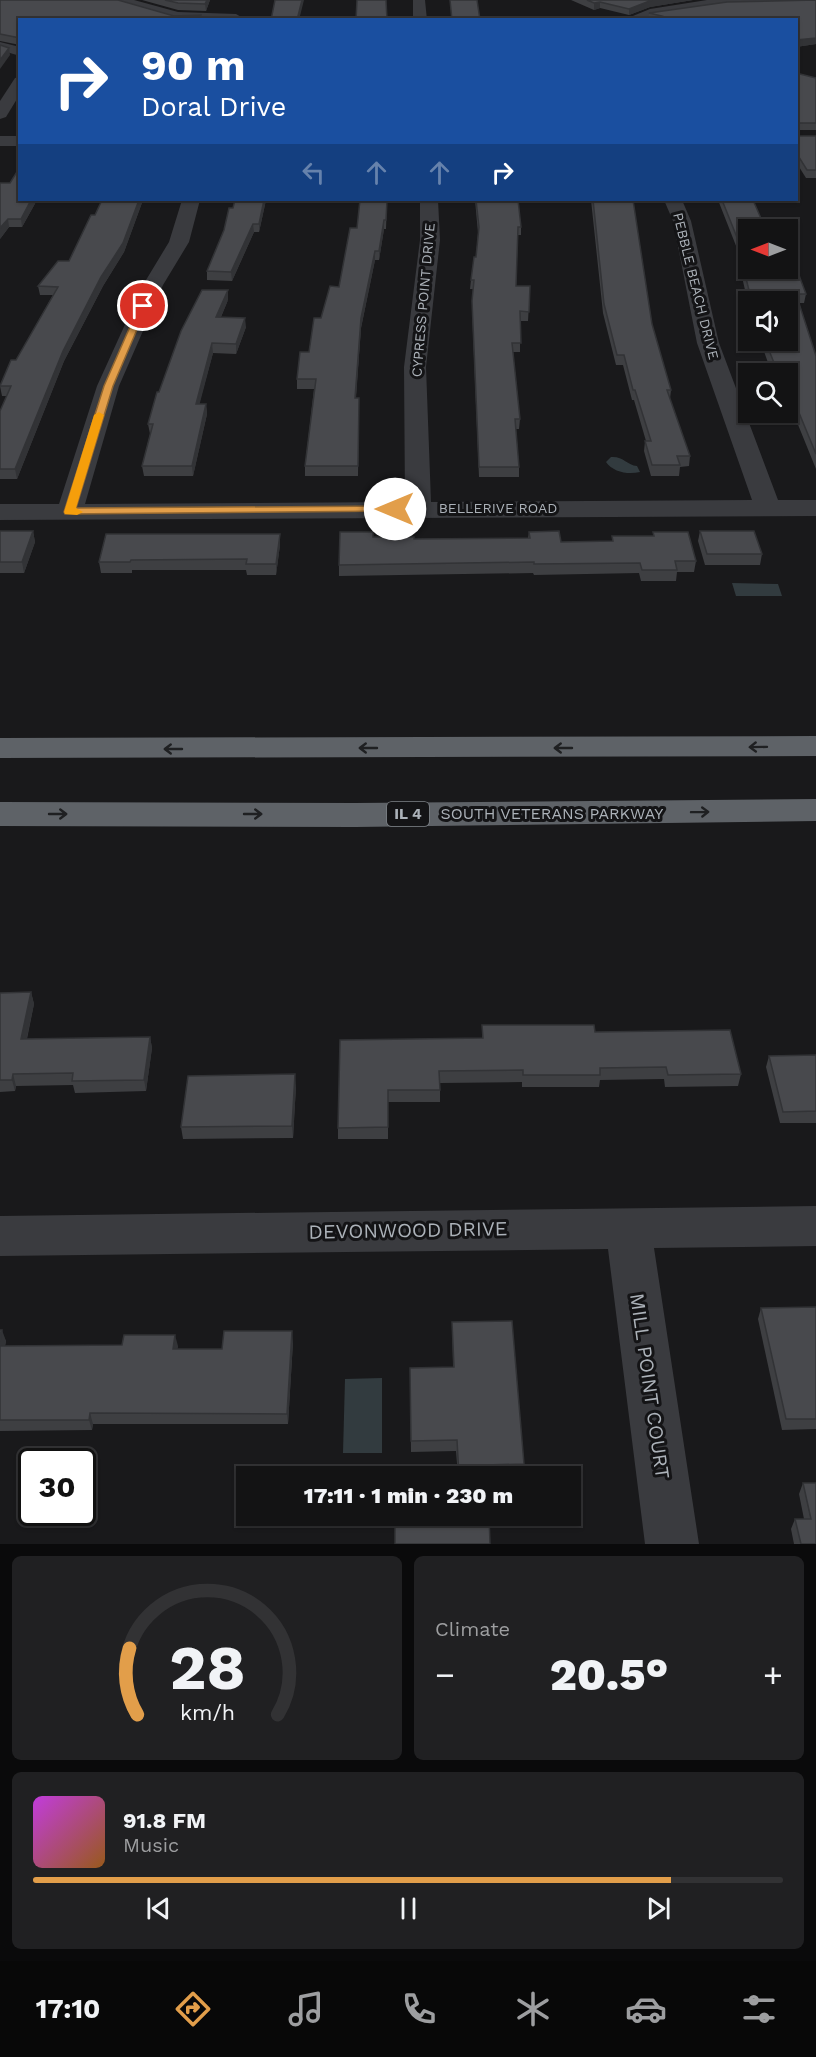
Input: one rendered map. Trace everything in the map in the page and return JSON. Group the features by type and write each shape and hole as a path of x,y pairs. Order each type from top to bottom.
{"highway":[{"path":"0,748 816,746"},
{"name":"SOUTH VETERANS PARKWAY","path":"0,813 355,815 816,810"}],"street":[{"path":"120,0 177,16 237,16"},
{"path":"419,0 420,18"},
{"path":"661,0 677,6"},
{"path":"636,18 677,6 738,1 816,0"},
{"path":"0,46 18,51"},
{"path":"0,114 16,78"},
{"path":"0,141 18,141"},
{"path":"69,512 108,386 153,285 179,242 191,201"},
{"name":"CYPRESS POINT DRIVE","path":"418,509 415,367 430,240 429,201"},
{"name":"PEBBLE BEACH DRIVE","path":"673,201 682,221 708,343 768,508"},
{"name":"BELLERIVE ROAD","path":"0,512 816,508"},
{"name":"DEVONWOOD DRIVE","path":"0,1236 816,1226"},
{"name":"MILL POINT COURT","path":"628,1228 672,1544"}],"shaded area":[{"path":"611,457 637,466 640,472 626,473 617,470 606,462"},
{"path":"732,583 778,584 782,596 736,596"},
{"path":"382,1378 382,1453 343,1453 345,1379"}],"building":[{"path":"0,0 118,0 174,16 201,15 200,18 18,18 18,38 0,34"},
{"path":"165,0 207,0 205,4"},
{"path":"275,0 302,0 298,18 271,18"},
{"path":"357,0 386,0 387,18 356,18"},
{"path":"450,0 477,0 480,18 452,18"},
{"path":"587,0 652,0 629,9"},
{"path":"816,0 816,38 798,40 798,18 659,18 662,16 649,13 727,2"},
{"path":"0,45 9,48 0,60"},
{"path":"798,74 816,78 816,123 798,123"},
{"path":"798,136 816,136 816,170 807,170 798,156"},
{"path":"18,170 18,201 30,201 21,219 8,219 0,228 0,183 10,183"},
{"path":"102,201 139,201 123,243 101,277 63,351 15,469 0,469 0,411 11,386 0,386 11,360 16,360 58,287 38,286 58,261 69,261 91,215 95,215"},
{"path":"235,201 264,201 259,224 253,224 231,272 207,271 224,230 229,208 233,208"},
{"path":"360,201 387,201 386,220 384,220 379,251 375,251 361,318 355,398 359,398 358,466 305,466 316,379 297,379 300,352 309,352 314,318 321,318 330,286 339,287 350,228 357,228"},
{"path":"476,201 518,201 521,227 518,227 516,286 530,286 529,312 520,311 521,343 512,343 520,419 515,419 519,467 479,467 472,301 474,280 471,280 479,227"},
{"path":"593,201 633,201 652,324 671,390 667,390 690,456 677,456 680,465 652,465 645,441 651,441 635,390 633,390 624,355 617,355 604,304"},
{"path":"722,201 753,201 761,219 738,219 738,240"},
{"path":"798,273 806,294 798,294 798,291 749,291 746,279 798,279"},
{"path":"202,290 228,290 216,317 245,318 236,344 212,343 196,404 206,404 192,466 142,466 153,424 148,424 157,392 159,392 181,331"},
{"path":"798,300 816,356 816,454 798,410 798,363 774,363 769,351 798,351"},
{"path":"0,531 33,531 22,562 0,562"},
{"path":"559,531 561,542 613,541 612,536 654,536 653,532 688,532 696,561 675,561 677,570 642,570 640,563 339,565 340,532 373,532 373,537 414,537 414,539 530,538 529,532"},
{"path":"700,531 754,531 762,554 707,554"},
{"path":"106,534 280,534 276,564 246,564 247,559 99,562"},
{"path":"31,992 21,1039 150,1037 144,1080 72,1081 73,1073 13,1074 12,1080 0,1080 0,993"},
{"path":"482,1025 594,1025 595,1032 730,1030 741,1074 668,1075 666,1067 600,1068 600,1075 523,1075 523,1070 439,1071 440,1090 388,1090 388,1127 338,1128 340,1040 483,1038"},
{"path":"816,1055 816,1111 783,1112 769,1056"},
{"path":"295,1074 292,1126 181,1127 188,1076"},
{"path":"816,1307 816,1419 786,1419 761,1308"},
{"path":"512,1321 524,1464 458,1466 457,1440 411,1441 410,1368 454,1367 452,1322"},
{"path":"224,1331 292,1331 287,1414 90,1413 89,1420 0,1420 0,1346 122,1345 124,1335 175,1335 173,1349 222,1349"},
{"path":"803,1483 816,1483 816,1544 801,1544 795,1519 811,1519"},
{"path":"395,1526 489,1526 490,1544 395,1544"}],"slow traffic":[{"path":"77,512 69,512 99,415"}],"route":[{"path":"143,306 108,386 69,512 395,509"}]}
